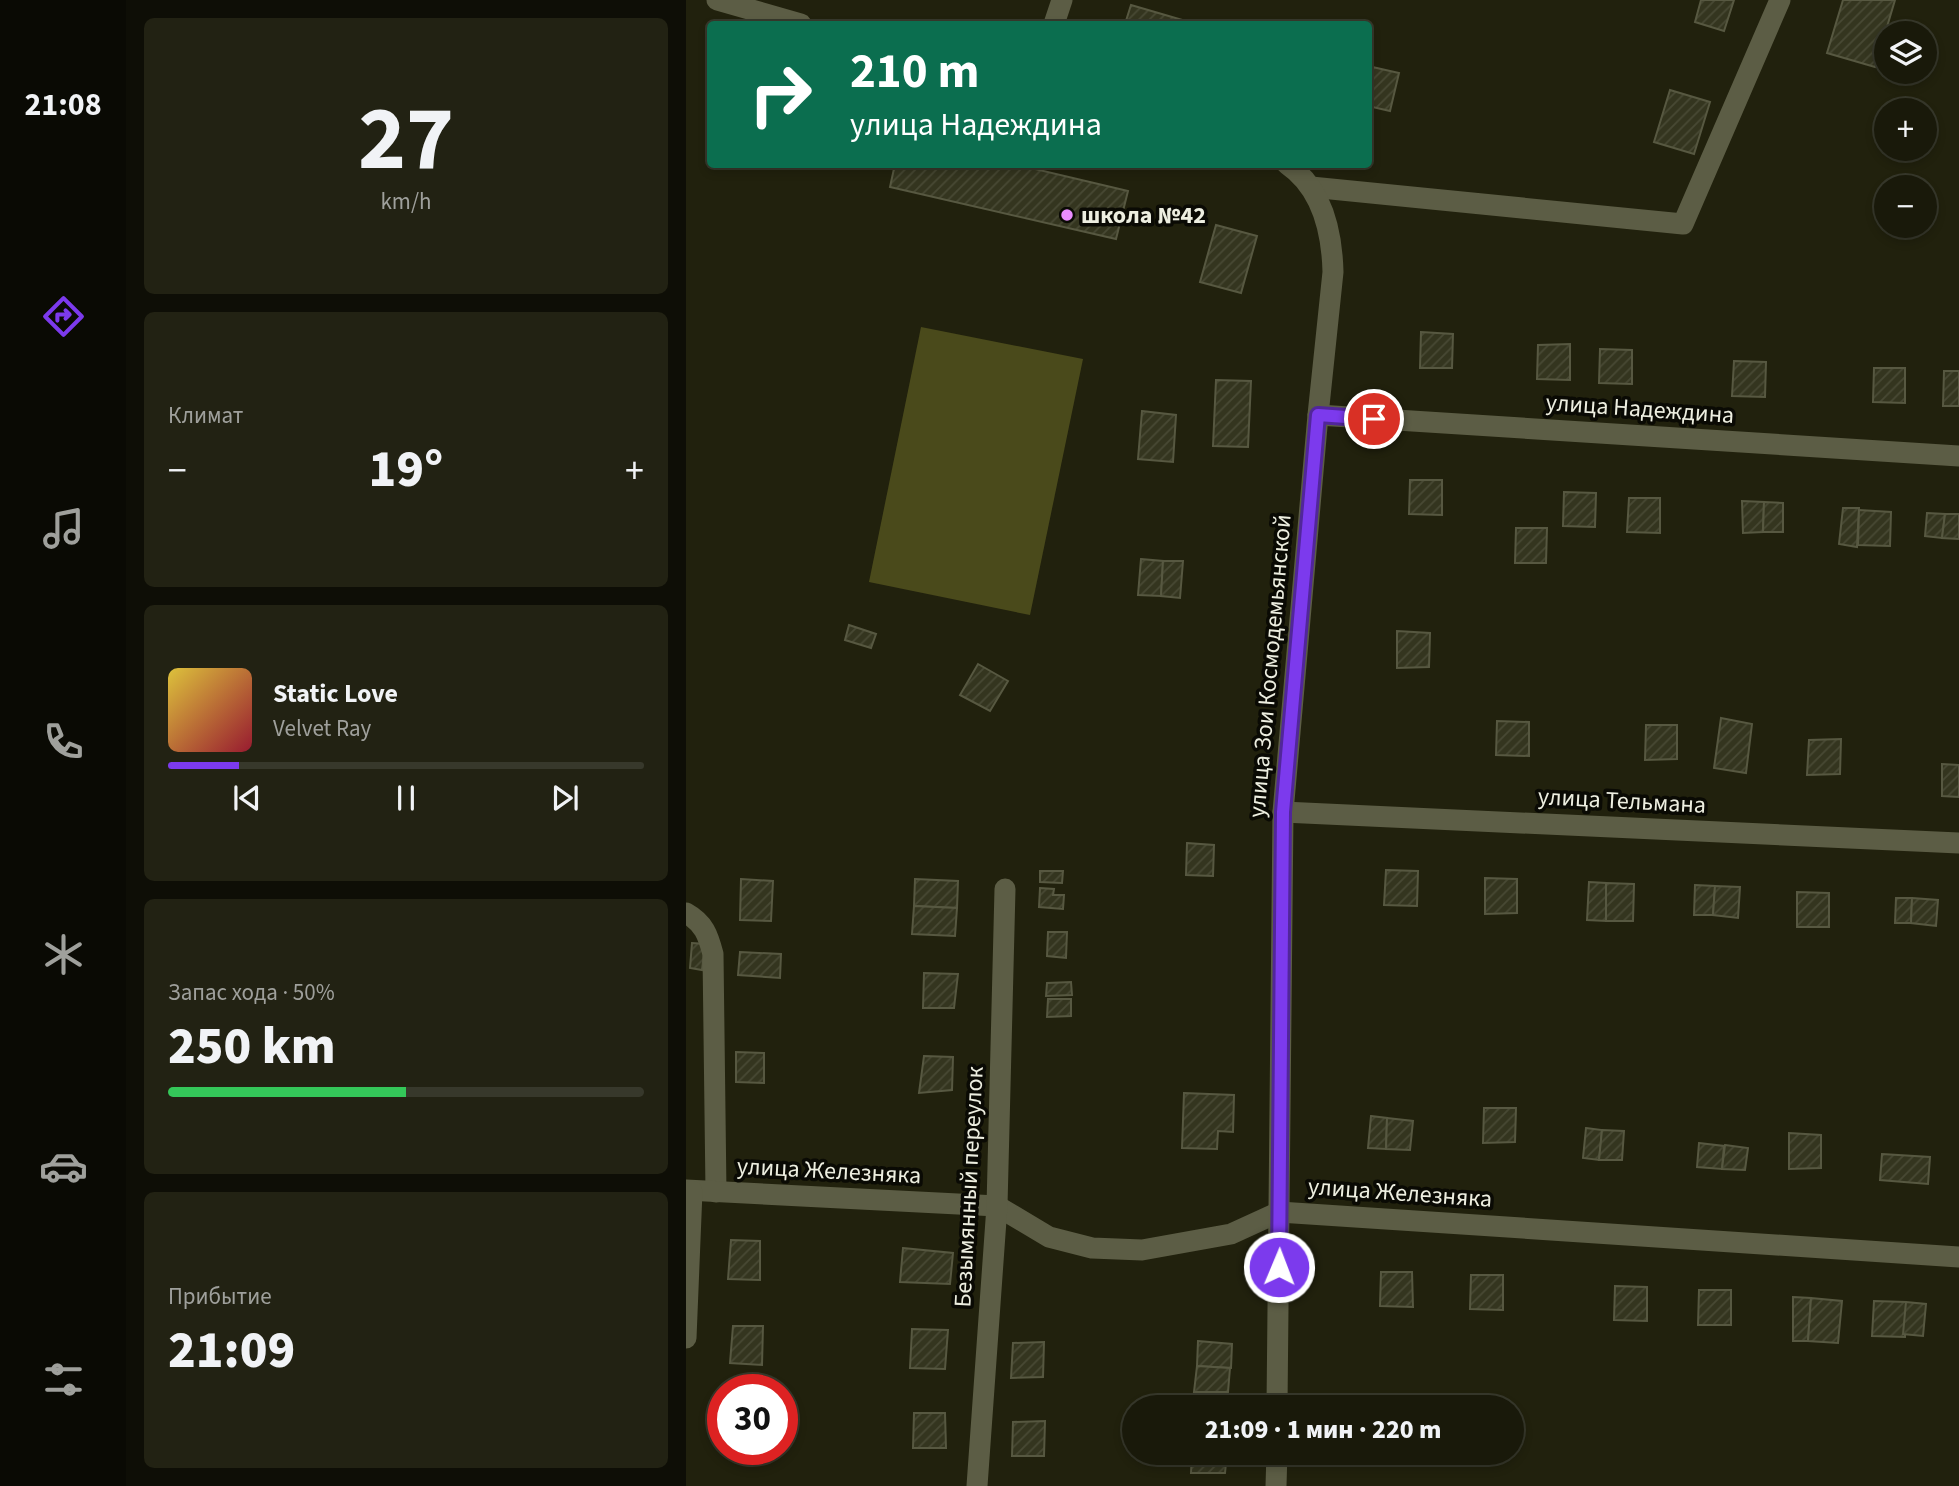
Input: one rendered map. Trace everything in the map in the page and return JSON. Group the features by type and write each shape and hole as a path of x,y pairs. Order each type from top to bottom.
{"street":[{"path":"717,0 790,21"},
{"path":"1055,21 1062,0"},
{"path":"1292,168 1311,187 1683,224 1780,0"},
{"name":"улица Зои Космодемьянской","path":"1277,1395 1283,812 1333,272 1333,253 1326,219 1311,187"},
{"name":"улица Надеждина","path":"1318,415 1959,456"},
{"name":"улица Тельмана","path":"1283,812 1959,843"},
{"name":"Безымянный переулок","path":"977,1486 997,1206 1005,889"},
{"path":"686,913 697,919 707,932 713,954 716,1192"},
{"path":"686,1338 689,1191"},
{"name":"улица Железняка","path":"689,1191 997,1206 1049,1237 1091,1248 1142,1250 1231,1234 1279,1212 1959,1257"},
{"path":"1276,1465 1276,1486"}],"shaded area":[{"path":"921,327 1083,359 1030,615 869,582"}],"building":[{"path":"1701,0 1734,0 1724,31 1695,22"},
{"path":"1843,0 1895,0 1889,21 1874,21 1874,67 1827,53"},
{"path":"1131,5 1186,21 1126,21"},
{"path":"1372,67 1399,73 1390,111 1372,107"},
{"path":"1670,90 1710,102 1694,154 1654,142"},
{"name":"школа №42","path":"894,168 1031,168 1128,191 1116,239 890,187"},
{"path":"1216,225 1257,236 1241,293 1200,282"},
{"path":"1421,332 1453,334 1452,368 1420,368"},
{"path":"1570,344 1570,380 1537,379 1538,345"},
{"path":"1600,349 1632,350 1632,384 1599,383"},
{"path":"1734,361 1766,362 1765,397 1732,396"},
{"path":"1874,368 1905,368 1905,403 1873,402"},
{"path":"1944,371 1959,371 1959,406 1943,406"},
{"path":"1216,380 1251,381 1248,447 1213,446"},
{"path":"1142,411 1176,415 1173,462 1138,459"},
{"path":"1410,480 1442,480 1442,515 1409,514"},
{"path":"1564,492 1596,493 1595,527 1563,526"},
{"path":"1629,498 1660,498 1660,533 1627,532"},
{"path":"1742,501 1764,502 1763,532 1743,533"},
{"path":"1764,502 1783,503 1783,532 1763,532"},
{"path":"1843,508 1859,508 1857,547 1839,544"},
{"path":"1859,510 1891,512 1890,546 1858,545"},
{"path":"1927,513 1945,514 1942,538 1925,536"},
{"path":"1945,514 1959,514 1959,539 1942,538"},
{"path":"1516,528 1547,528 1546,563 1515,563"},
{"path":"1141,559 1163,561 1161,596 1138,595"},
{"path":"1163,561 1183,561 1180,598 1161,596"},
{"path":"849,625 876,634 871,648 845,640"},
{"path":"1397,631 1430,633 1429,667 1397,668"},
{"path":"978,664 1008,681 990,711 960,695"},
{"path":"1721,718 1752,724 1746,773 1714,768"},
{"path":"1497,721 1529,722 1529,756 1496,755"},
{"path":"1646,725 1677,725 1677,759 1645,760"},
{"path":"1841,739 1840,774 1807,775 1809,740"},
{"path":"1942,764 1959,765 1959,797 1942,796"},
{"path":"1187,843 1214,845 1213,876 1186,875"},
{"path":"1386,870 1418,871 1417,906 1384,905"},
{"path":"1040,871 1063,871 1062,883 1040,882"},
{"path":"1485,878 1517,879 1517,913 1485,914"},
{"path":"741,879 773,881 771,921 740,920"},
{"path":"915,879 958,881 957,908 914,906"},
{"path":"1589,882 1606,883 1606,921 1587,920"},
{"path":"1606,883 1634,884 1633,921 1606,921"},
{"path":"1695,885 1715,886 1713,915 1694,915"},
{"path":"1715,886 1740,887 1738,918 1713,915"},
{"path":"1040,888 1054,889 1053,895 1064,895 1063,909 1039,907"},
{"path":"1797,892 1829,893 1829,927 1797,927"},
{"path":"1896,898 1912,898 1911,923 1895,923"},
{"path":"1912,898 1938,900 1936,926 1911,923"},
{"path":"914,906 957,908 955,936 912,934"},
{"path":"1048,932 1067,932 1066,958 1047,956"},
{"path":"692,943 705,944 702,970 690,968"},
{"path":"740,952 781,954 780,978 738,975"},
{"path":"924,973 958,974 954,1008 923,1008"},
{"path":"1071,982 1072,995 1046,996 1047,983"},
{"path":"1048,999 1071,999 1071,1016 1047,1017"},
{"path":"736,1052 764,1053 764,1083 736,1082"},
{"path":"924,1056 953,1057 952,1090 919,1093"},
{"path":"1184,1093 1234,1095 1233,1132 1218,1131 1217,1149 1182,1148"},
{"path":"1484,1108 1516,1108 1515,1142 1483,1143"},
{"path":"1371,1116 1387,1118 1386,1149 1368,1148"},
{"path":"1387,1118 1413,1121 1410,1150 1386,1149"},
{"path":"1586,1128 1602,1130 1599,1160 1583,1158"},
{"path":"1602,1130 1624,1131 1622,1160 1599,1160"},
{"path":"1789,1133 1821,1135 1821,1168 1789,1169"},
{"path":"1699,1143 1724,1146 1722,1169 1697,1167"},
{"path":"1725,1145 1748,1148 1745,1170 1722,1169"},
{"path":"1882,1154 1930,1157 1928,1184 1880,1180"},
{"path":"731,1240 760,1241 760,1280 728,1279"},
{"path":"903,1248 953,1253 950,1284 900,1282"},
{"path":"1381,1272 1412,1272 1413,1307 1380,1306"},
{"path":"1471,1275 1503,1275 1503,1310 1470,1309"},
{"path":"1615,1286 1647,1287 1647,1321 1614,1320"},
{"path":"1699,1290 1731,1290 1731,1325 1698,1325"},
{"path":"1793,1297 1811,1298 1808,1341 1793,1341"},
{"path":"1811,1298 1842,1301 1838,1343 1808,1341"},
{"path":"1874,1301 1906,1302 1905,1337 1872,1336"},
{"path":"1906,1302 1926,1304 1923,1336 1903,1334"},
{"path":"733,1326 763,1326 762,1365 730,1363"},
{"path":"912,1329 948,1330 945,1369 910,1368"},
{"path":"1198,1341 1232,1344 1231,1368 1197,1366"},
{"path":"1044,1342 1043,1377 1011,1378 1013,1343"},
{"path":"1197,1366 1230,1368 1228,1392 1194,1392"},
{"path":"914,1413 945,1413 946,1448 913,1448"},
{"path":"1045,1421 1044,1456 1012,1456 1013,1422"},
{"path":"1191,1465 1226,1465 1225,1473 1191,1473"}],"place":[{"name":"школа №42","path":"1067,215"}],"route":[{"path":"1279,1267 1283,812 1318,415 1374,419"}]}
